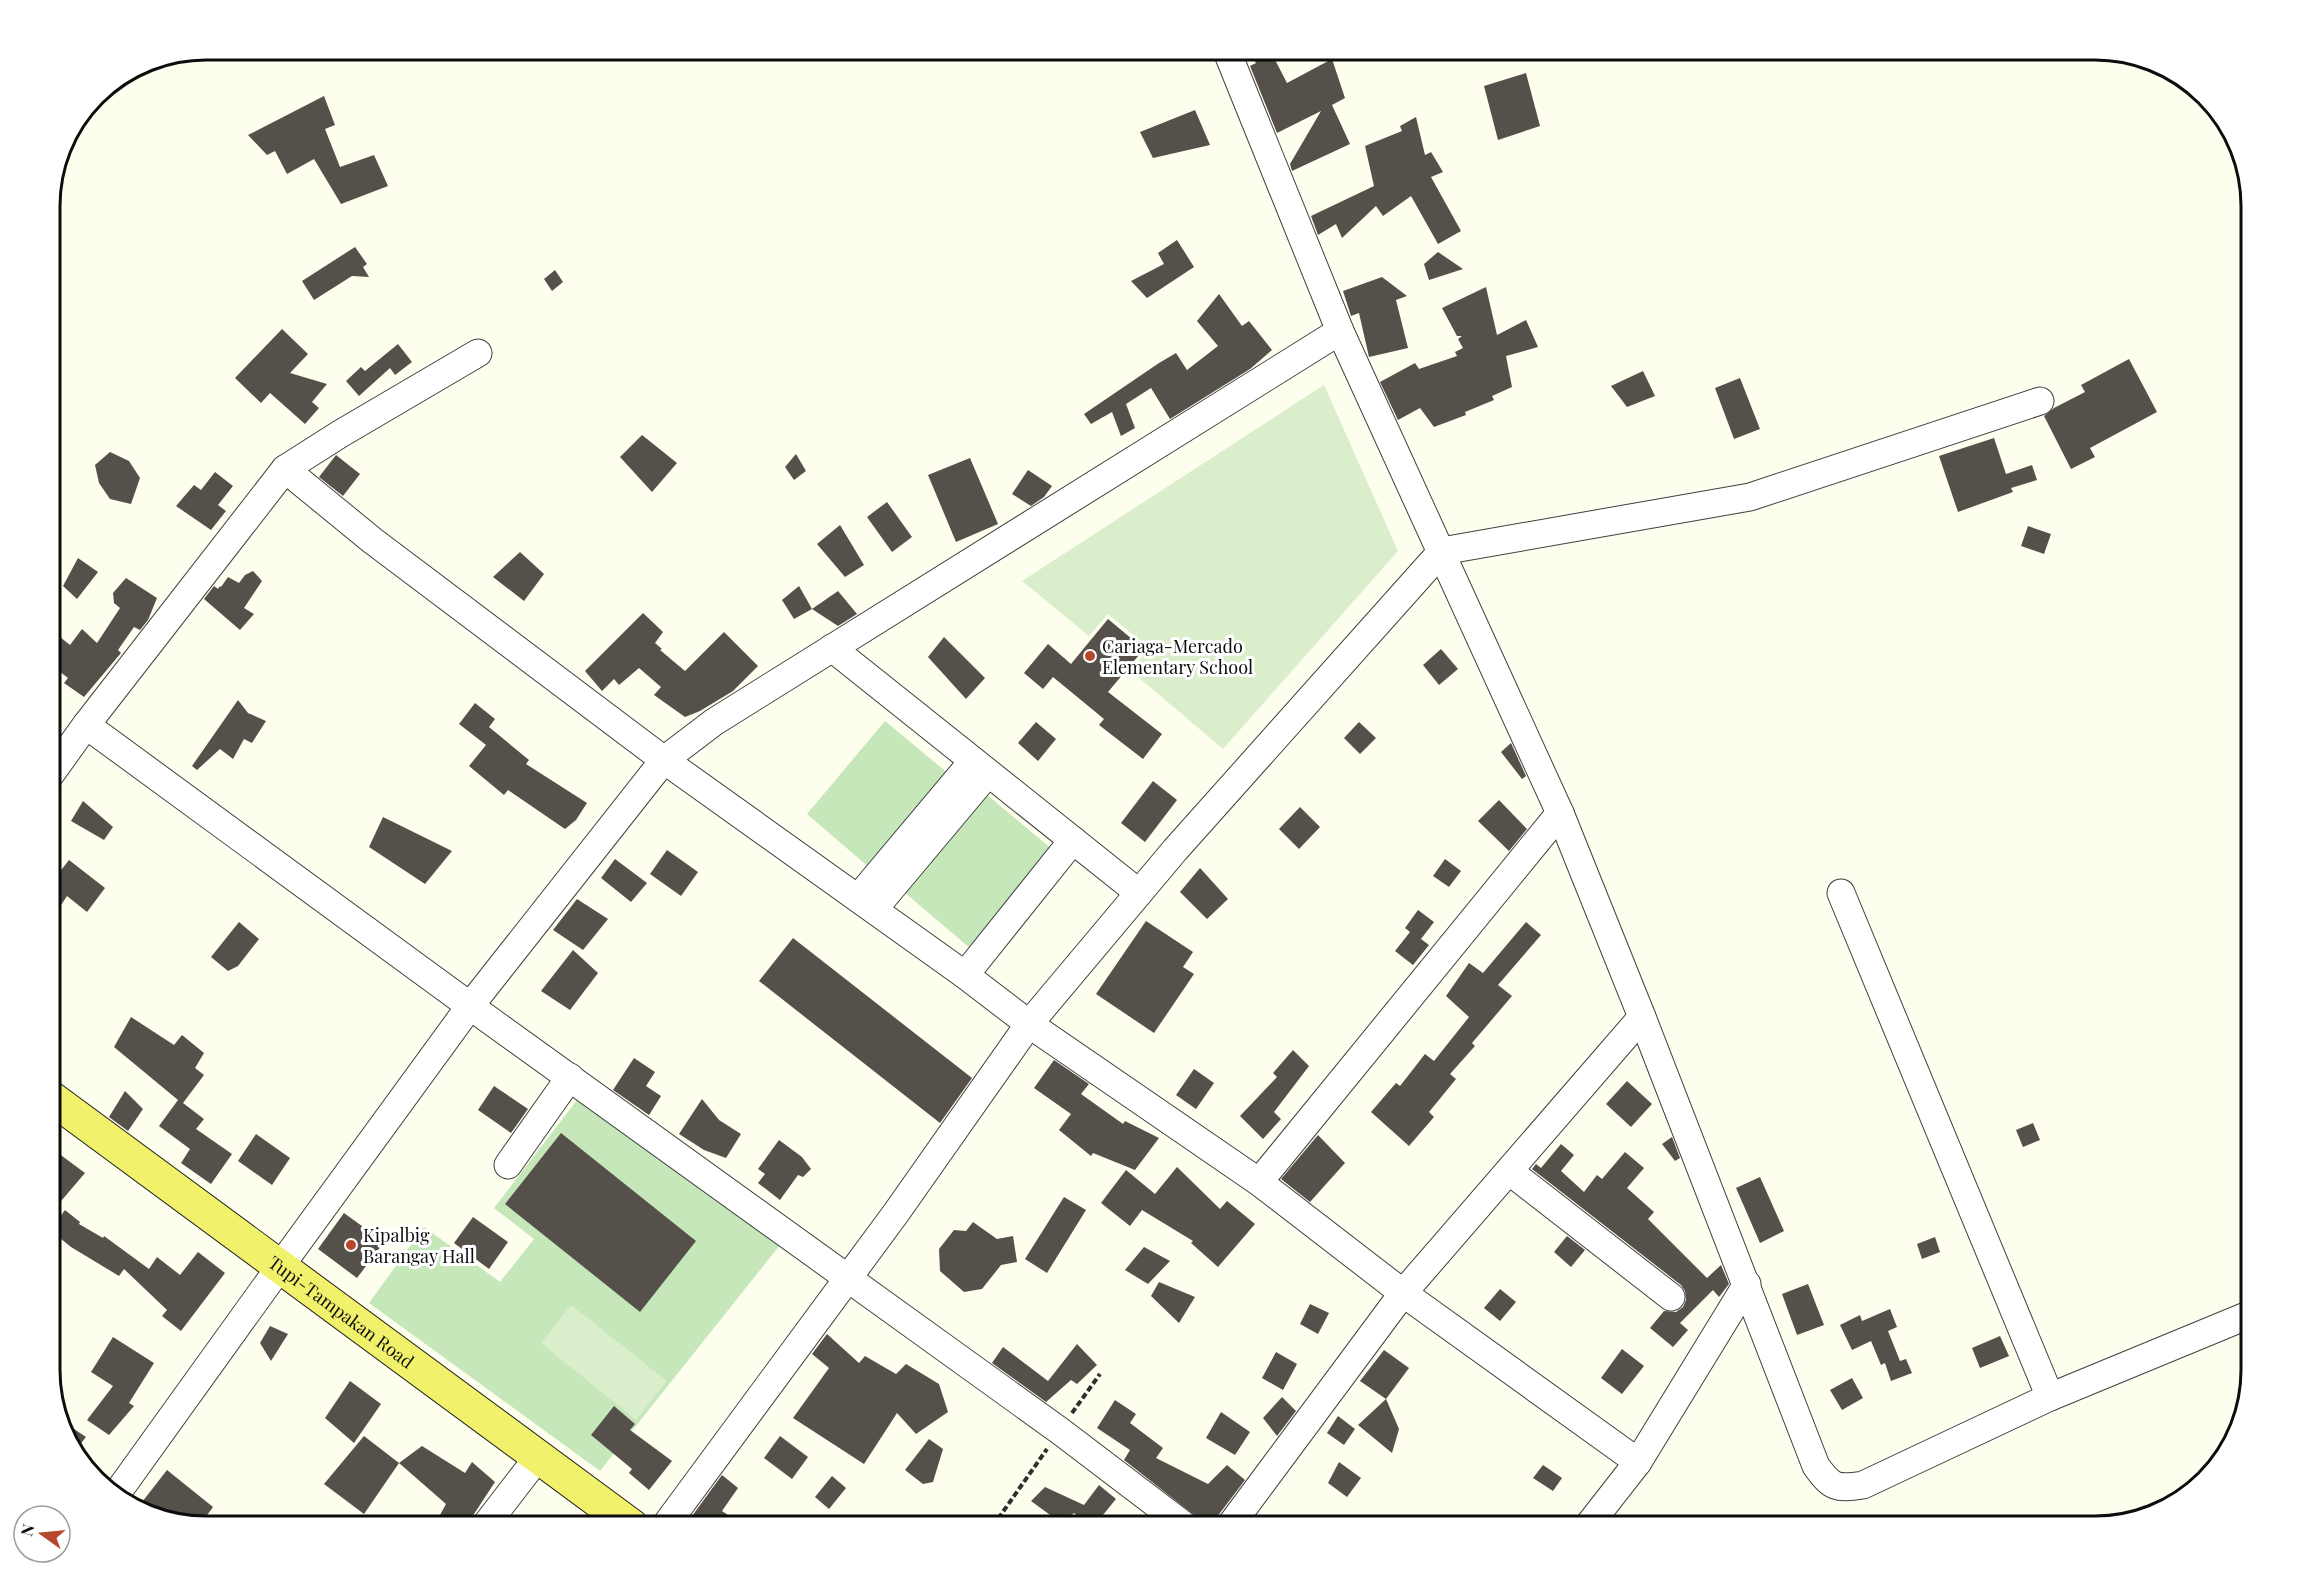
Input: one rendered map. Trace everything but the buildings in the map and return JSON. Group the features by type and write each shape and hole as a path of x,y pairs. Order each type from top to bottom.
{"main road":[{"name":"Tupi-Tampakan Road","path":"60,1104 617,1516"}],"street":[{"path":"1230,60 1341,331 1560,813 1747,1284 1816,1466 1827,1481 1842,1488 1863,1485 2050,1397 2241,1319"},
{"path":"121,1488 470,1006 664,760 714,722 1341,331"},
{"path":"60,761 285,469 478,353"},
{"path":"672,1516 849,1277 1029,1024 1139,893 1442,551 1750,497 2040,401"},
{"path":"285,469 373,541 664,760 965,975 1029,1024 1259,1182 1403,1293 1638,1462"},
{"path":"832,648 1139,893"},
{"path":"86,725 470,1006 849,1277 1060,1431 1171,1516"},
{"path":"866,904 980,767"},
{"path":"1259,1182 1560,813"},
{"path":"965,975 1073,840"},
{"path":"1841,893 2050,1397"},
{"path":"1238,1516 1403,1293 1642,1017"},
{"path":"508,1165 570,1077"},
{"path":"1509,1171 1671,1297"},
{"path":"1596,1516 1638,1462 1747,1284"},
{"path":"493,1516 538,1457"}],"green space":[{"path":"1324,385 1398,551 1223,749 1131,671 1149,648 1108,614 1089,636 1022,581"},
{"path":"885,721 950,775 871,869 807,814"},
{"path":"986,794 1053,850 971,949 904,892"},
{"path":"577,1100 780,1245 600,1471 369,1303 424,1227 500,1282 534,1239 494,1208"},
{"path":"571,1305 667,1381 636,1420 541,1343"}],"place":[{"name":"Cariaga-Mercado Elementary School","path":"1090,656"},
{"name":"Kipalbig Barangay Hall","path":"351,1245"}]}
